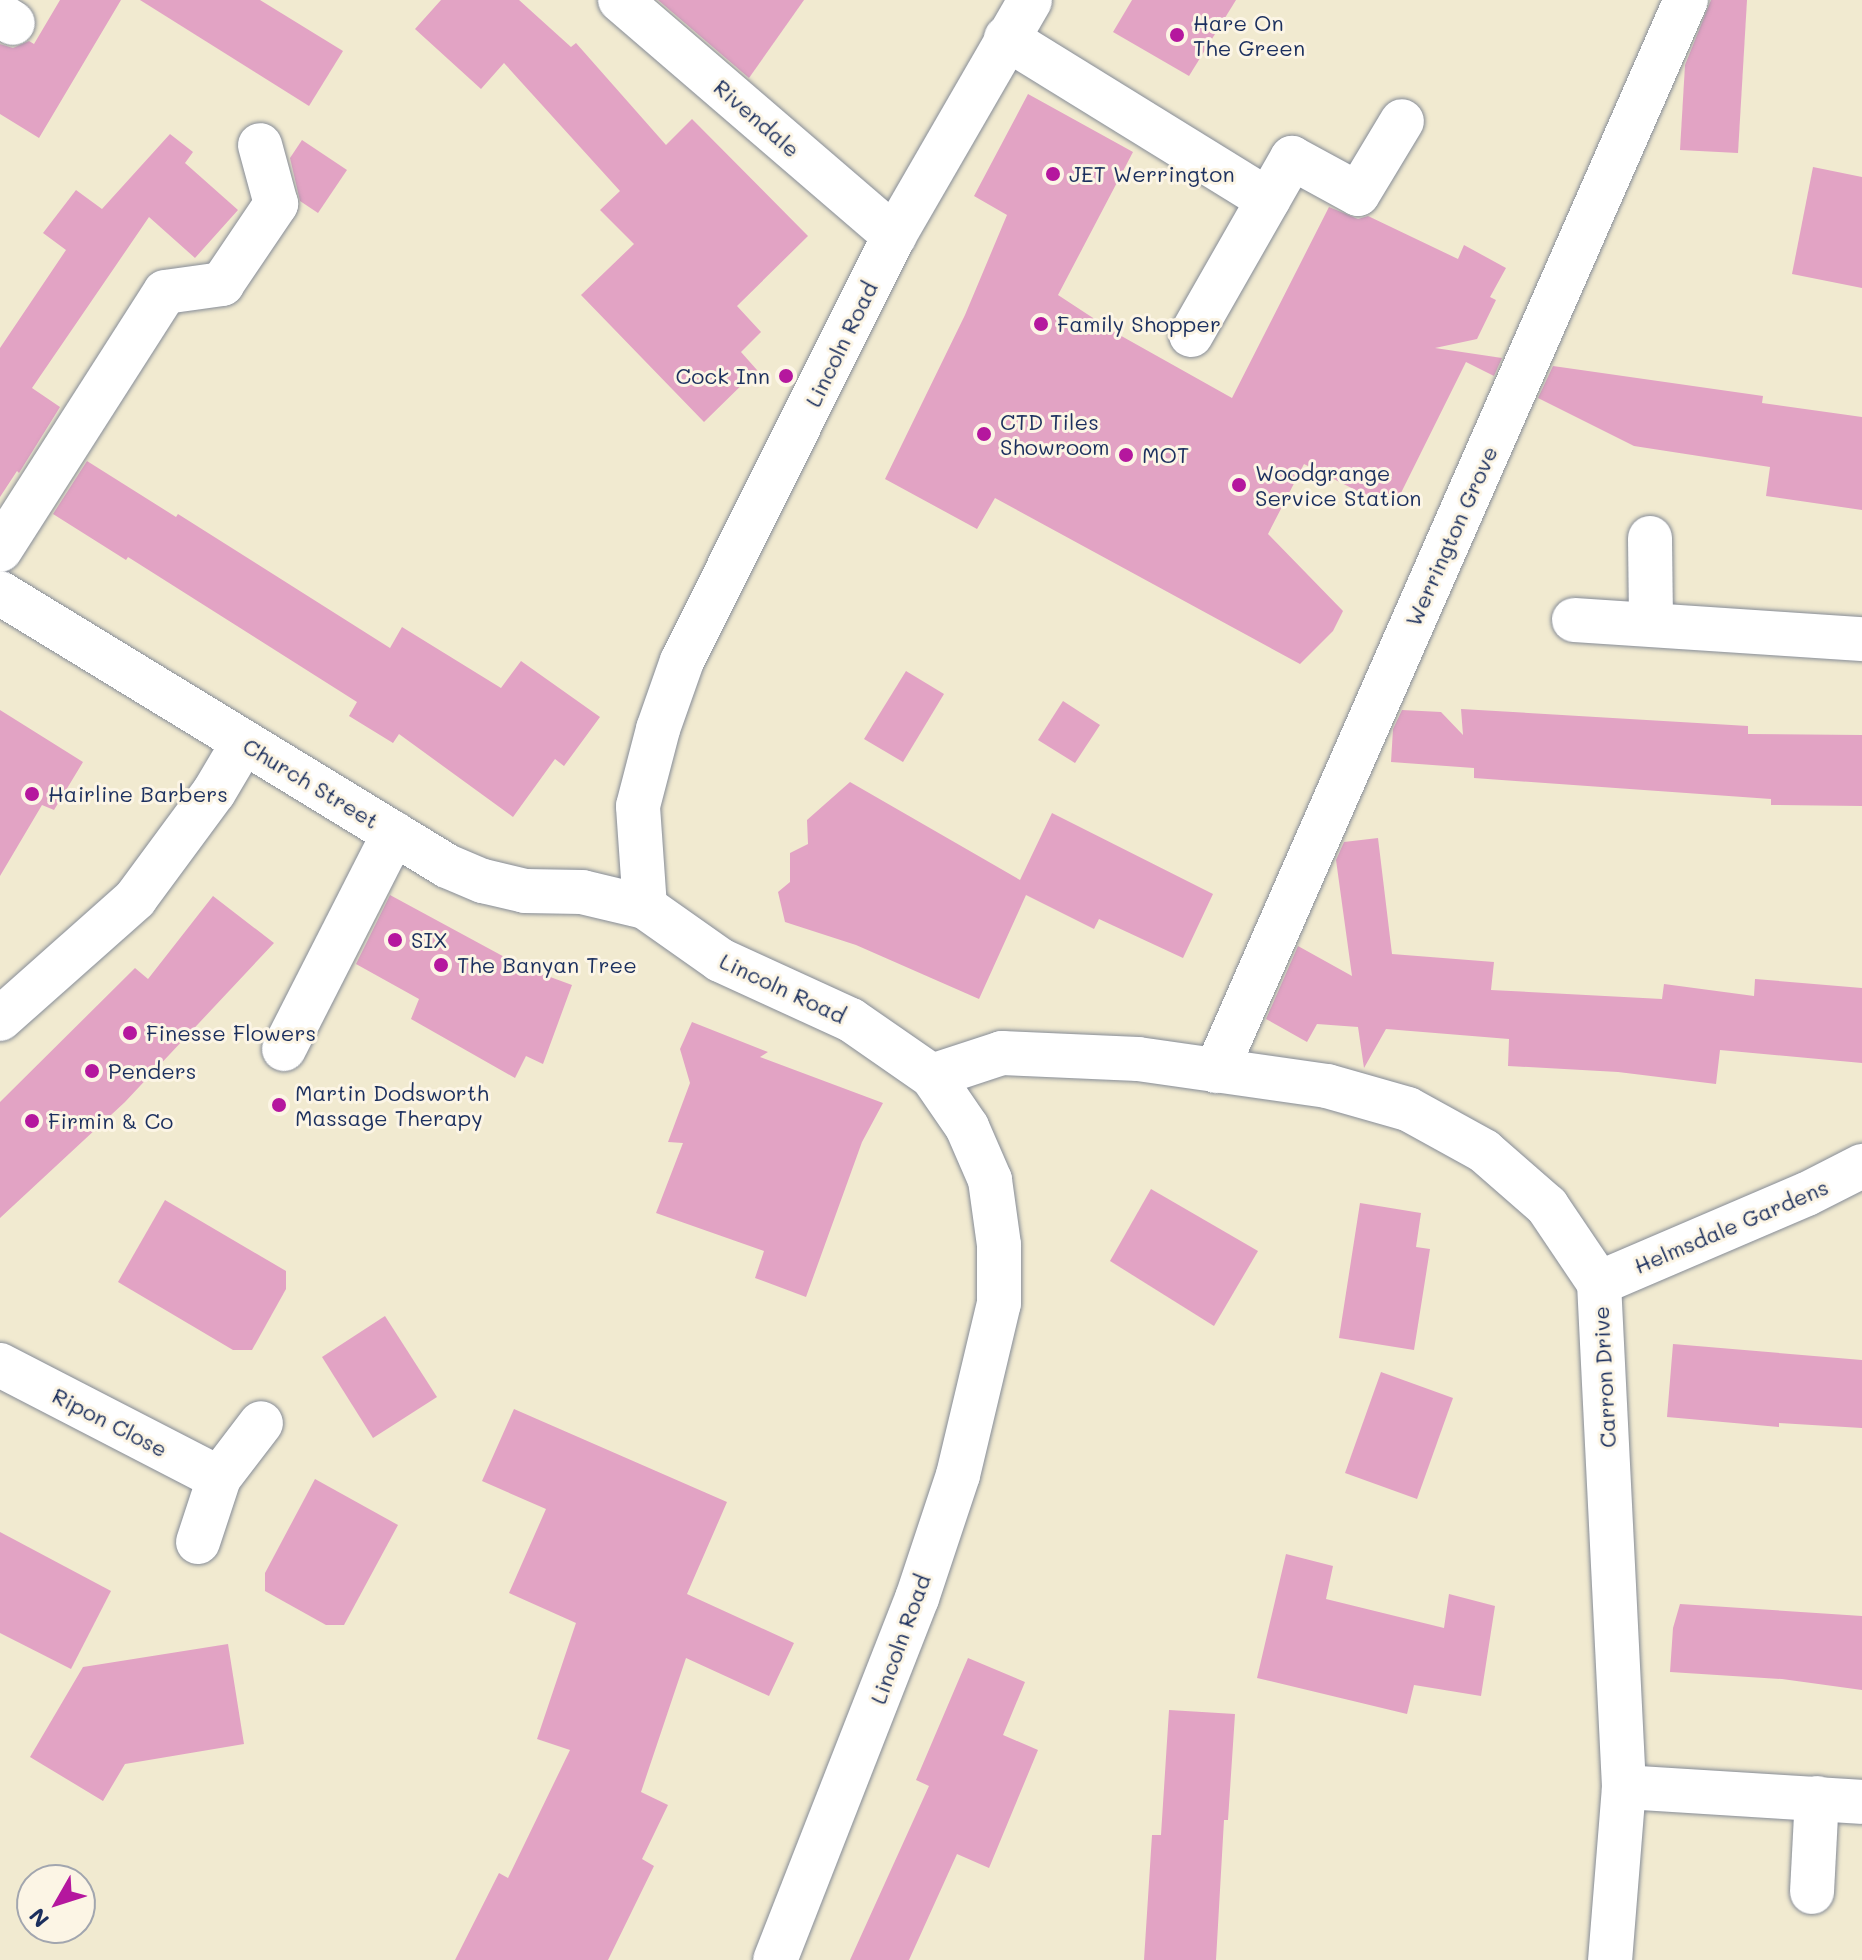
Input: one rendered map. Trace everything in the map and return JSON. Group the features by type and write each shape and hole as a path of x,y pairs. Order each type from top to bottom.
{"street":[{"name":"Rivendale","path":"620,0 894,236"},
{"name":"Lincoln Road","path":"775,1960 917,1598 958,1475 999,1303 999,1245 990,1180 967,1127 932,1076 851,1020 720,960 645,907 638,806 658,729 682,661 894,236 1030,0"},
{"name":"Werrington Grove","path":"1216,1071 1686,0"},
{"path":"1006,38 1268,200"},
{"path":"1191,335 1292,158 1358,194 1402,121"},
{"path":"0,550 165,292 222,284 276,204 260,145"},
{"path":"1650,538 1651,624"},
{"name":"Church Street","path":"0,593 447,866 483,881 525,891 582,892 645,907"},
{"path":"1574,620 1862,639"},
{"path":"0,1019 135,899 214,792 243,743"},
{"path":"284,1049 394,833"},
{"name":"Carron Drive","path":"932,1076 1002,1053 1138,1059 1327,1086 1408,1109 1484,1151 1547,1206 1599,1283 1624,1787 1610,1960"},
{"name":"Helmsdale Gardens","path":"1599,1283 1807,1194 1862,1166"},
{"name":"Ripon Close","path":"0,1365 219,1478"},
{"path":"198,1542 219,1478 261,1423"},
{"path":"1624,1787 1862,1802"},
{"path":"1812,1892 1817,1798"}],"building":[{"path":"60,0 121,0 39,138 0,114 0,44 13,48 29,41 34,44"},
{"path":"140,0 260,0 343,51 309,106"},
{"path":"441,0 519,0 571,47 576,43 666,145 692,119 808,236 737,306 761,332 741,352 757,370 704,422 581,295 634,244 600,210 620,191 504,63 481,89 415,29"},
{"path":"658,0 804,0 749,78"},
{"name":"Hare On The Green","path":"1132,0 1236,0 1189,76 1113,32"},
{"path":"1711,0 1747,0 1738,153 1680,150 1685,65"},
{"path":"1028,94 1133,152 1058,295 1116,333 1232,398 1329,207 1358,219 1368,216 1458,259 1464,245 1506,268 1490,297 1496,300 1477,339 1435,348 1502,358 1494,376 1466,362 1393,509 1304,464 1268,534 1343,611 1333,631 1300,664 995,498 977,529 885,479 965,315 1007,215 974,196"},
{"path":"170,134 193,152 185,163 238,210 195,258 149,217 32,388 60,407 19,473 17,471 0,497 0,348 66,250 43,233 76,190 102,209"},
{"path":"302,140 347,170 318,213 300,201 290,158"},
{"path":"1813,167 1862,177 1862,288 1792,274"},
{"path":"1553,366 1763,396 1762,403 1862,417 1862,510 1766,496 1770,467 1634,446 1538,398"},
{"path":"87,461 176,517 178,514 390,648 402,627 501,688 521,661 600,717 564,766 555,759 513,817 399,734 393,743 349,716 357,702 128,557 126,560 53,514"},
{"path":"906,671 944,694 903,762 864,739"},
{"path":"1063,701 1100,725 1075,763 1038,740"},
{"path":"1461,709 1748,726 1748,734 1862,735 1862,806 1771,805 1771,799 1474,778 1474,768 1391,762 1393,729 1402,710 1441,712 1463,735"},
{"name":"Hairline Barbers","path":"0,710 83,762 54,810 42,805 0,876"},
{"path":"850,782 1020,880 1052,813 1213,894 1183,958 1099,919 1094,929 1026,895 979,999 856,945 785,922 778,892 790,882 790,853 808,844 807,820"},
{"path":"1378,838 1392,954 1494,962 1491,990 1662,999 1664,984 1754,996 1755,979 1862,988 1862,1063 1720,1050 1716,1084 1618,1072 1508,1066 1509,1039 1386,1029 1364,1068 1358,1027 1317,1024 1307,1042 1266,1019 1298,946 1352,976 1336,860 1344,842"},
{"path":"390,895 523,967 572,985 543,1064 526,1056 515,1078 411,1019 419,999 356,964"},
{"path":"213,896 274,943 125,1102 0,1218 0,1102 135,968 148,979"},
{"path":"692,1022 768,1052 760,1057 883,1103 862,1142 806,1297 755,1278 764,1251 656,1213 683,1143 668,1142 690,1083 680,1049"},
{"path":"1151,1189 1258,1251 1214,1326 1110,1261"},
{"path":"165,1200 286,1271 286,1289 252,1350 233,1350 118,1282"},
{"path":"1360,1203 1421,1213 1416,1247 1430,1249 1414,1350 1339,1338"},
{"path":"385,1316 437,1397 373,1438 322,1357"},
{"path":"1673,1344 1862,1360 1862,1428 1779,1423 1779,1427 1667,1417"},
{"path":"1381,1372 1453,1398 1417,1499 1345,1473"},
{"path":"514,1409 727,1502 687,1594 794,1643 769,1696 686,1658 641,1792 668,1805 642,1859 654,1866 608,1960 455,1960 499,1873 508,1878 570,1750 537,1739 576,1623 509,1593 546,1509 482,1481"},
{"path":"315,1479 398,1525 344,1625 326,1625 265,1591 265,1573"},
{"path":"0,1532 111,1591 71,1669 0,1633"},
{"path":"1286,1554 1333,1566 1326,1599 1444,1628 1449,1594 1495,1606 1481,1696 1414,1685 1407,1714 1257,1678"},
{"path":"1680,1604 1862,1616 1862,1690 1782,1679 1670,1672 1673,1628"},
{"path":"228,1644 244,1744 125,1764 103,1801 30,1757 83,1667"},
{"path":"968,1658 1025,1682 1003,1735 1038,1750 989,1868 957,1854 909,1960 850,1960 929,1786 916,1780"},
{"path":"1169,1710 1235,1714 1228,1820 1224,1820 1216,1960 1144,1960 1152,1835 1161,1835"}],"place":[{"name":"Hare On The Green","path":"1177,35"},
{"name":"JET Werrington","path":"1053,174"},
{"name":"Family Shopper","path":"1041,324"},
{"name":"Cock Inn","path":"786,376"},
{"name":"CTD Tiles Showroom","path":"984,434"},
{"name":"MOT","path":"1126,455"},
{"name":"Woodgrange Service Station","path":"1239,485"},
{"name":"Hairline Barbers","path":"32,794"},
{"name":"SIX","path":"395,940"},
{"name":"The Banyan Tree","path":"441,965"},
{"name":"Finesse Flowers","path":"130,1033"},
{"name":"Penders","path":"92,1071"},
{"name":"Martin Dodsworth Massage Therapy","path":"279,1105"},
{"name":"Firmin & Co","path":"32,1121"}]}
